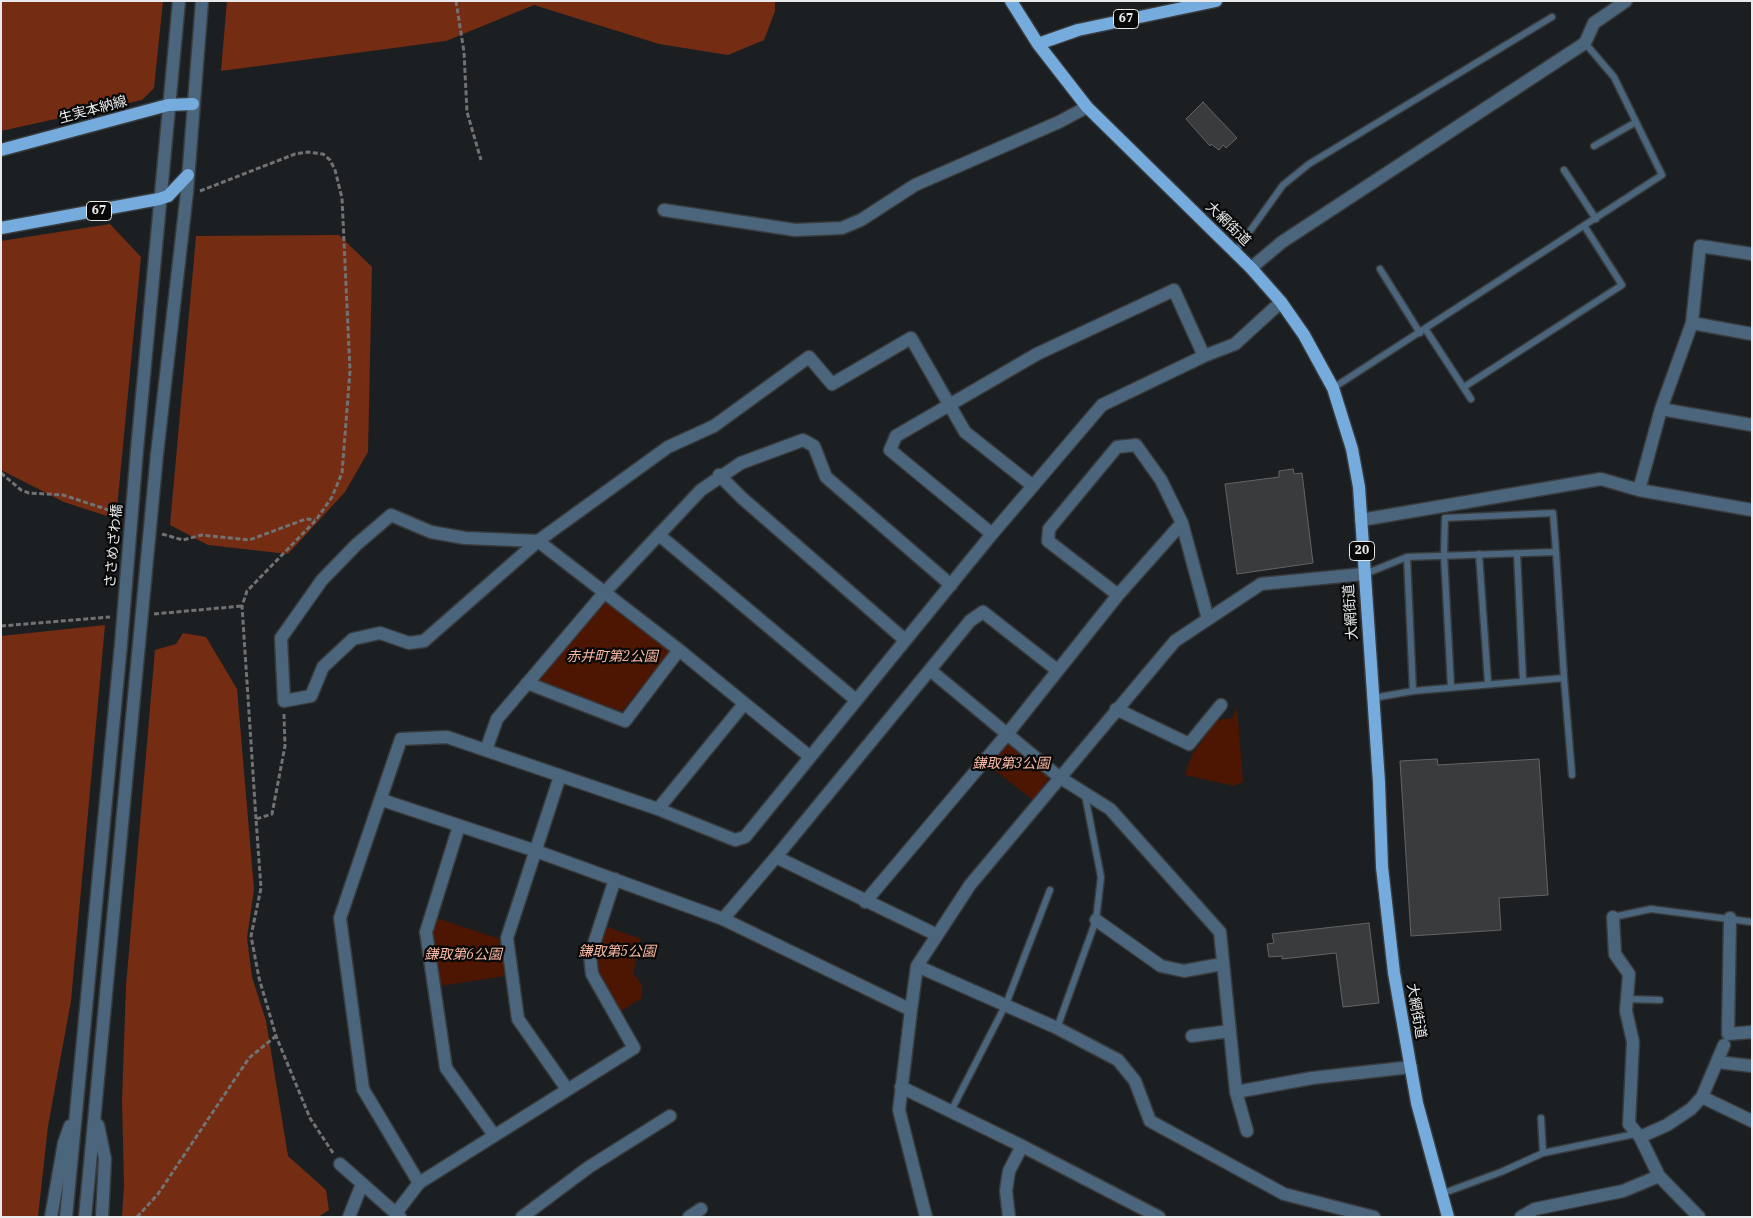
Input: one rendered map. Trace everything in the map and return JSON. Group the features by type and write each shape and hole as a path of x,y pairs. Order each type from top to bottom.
{"main road":[{"name":"大網街道","path":"1011,1 1038,44 1110,132 1235,252 1280,302 1304,335 1333,388 1352,449 1359,487 1382,867 1394,973 1417,1103 1448,1217"},
{"name":"67","path":"1038,44 1078,30 1216,1"},
{"name":"生実本納線","path":"1,150 168,105 193,104"},
{"name":"67","path":"1,228 159,199 168,196 188,175"}],"street":[{"name":"ささめざわ橋","path":"77,1105 122,644 159,199 179,1"},
{"path":"85,1217 157,454 187,192 202,1"},
{"path":"1250,268 1282,242 1585,43 1594,23 1626,1"},
{"path":"664,210 795,230 842,228 861,220 915,185 1059,122 1087,106"},
{"path":"1639,490 1661,409 1692,323 1700,246 1752,254"},
{"path":"992,534 890,450 896,436 950,403 1038,354 1174,290 1204,356"},
{"path":"419,1183 363,1089 340,918 382,800 401,739 447,737 658,809 735,840 745,837 992,534 1102,405 1204,356 1235,344 1280,302"},
{"path":"1692,323 1752,334"},
{"path":"810,756 679,650 538,542 465,538 431,532 391,515 356,545 322,580 280,638 284,701 311,696 323,667 353,640 380,633 409,642 424,641 538,542 668,447 714,426 809,358 832,384 912,338 965,432 1033,486"},
{"path":"1661,409 1752,425"},
{"path":"486,750 497,719 604,593 701,490 741,462 803,440 814,446 826,477 951,585"},
{"path":"1118,595 1048,541 1048,529 1117,447 1136,445 1161,480 1182,523 1208,619"},
{"path":"720,475 742,498 905,640"},
{"path":"1361,520 1601,479 1639,490 1752,510"},
{"path":"865,902 1008,733 1118,595 1182,523"},
{"path":"659,534 856,700"},
{"path":"926,1217 899,1110 911,1010 917,966 970,885 1174,641 1261,584 1364,574"},
{"path":"723,919 970,621 983,612 1057,670"},
{"path":"527,683 625,721 679,650"},
{"path":"930,670 1059,777 1110,809 1220,932 1236,1092 1248,1131"},
{"path":"658,809 744,704"},
{"path":"1116,709 1189,744 1221,705"},
{"path":"560,776 507,938 518,1019 567,1089"},
{"path":"382,800 536,851 723,919 911,1010"},
{"path":"459,826 426,932 446,1068 494,1135"},
{"path":"776,857 865,902 937,935"},
{"path":"340,1164 398,1215 419,1183 634,1048 592,974 590,956 615,880"},
{"path":"1613,917 1614,954 1629,974 1626,1012 1633,1042 1628,1112 1629,1124 1638,1135 1659,1176 1699,1217"},
{"path":"1730,918 1728,1034 1752,1032"},
{"path":"1096,920 1161,966 1184,971 1222,964"},
{"path":"917,966 1006,1004 1118,1060 1135,1081 1150,1121 1284,1194 1374,1217"},
{"path":"1192,1036 1230,1031"},
{"path":"1638,1135 1667,1125 1691,1109 1702,1097 1724,1045"},
{"path":"1717,1062 1752,1066"},
{"path":"1236,1092 1312,1078 1411,1067"},
{"path":"901,1087 1022,1146 1159,1217"},
{"path":"1702,1097 1752,1121"},
{"path":"51,1217 64,1143 77,1105"},
{"path":"66,1217 77,1105"},
{"path":"95,1108 104,1159 102,1217"},
{"path":"522,1217 589,1167 670,1116"},
{"path":"1009,1217 1006,1191 1009,1172 1022,1146"},
{"path":"1521,1217 1535,1209 1623,1191 1659,1176"},
{"path":"349,1217 362,1184"},
{"path":"689,1217 701,1209"}],"lane":[{"path":"1235,252 1283,185 1309,164 1552,17"},
{"path":"1333,388 1585,227 1662,175 1614,77 1585,43"},
{"path":"1594,146 1636,122"},
{"path":"1564,170 1596,219"},
{"path":"1464,387 1622,286 1585,227"},
{"path":"1380,269 1471,399"},
{"path":"1451,687 1444,556 1445,518 1553,513 1572,775"},
{"path":"1364,574 1407,557 1556,552"},
{"path":"1517,553 1523,681"},
{"path":"1479,554 1488,683"},
{"path":"1407,557 1413,691"},
{"path":"1373,698 1413,691 1488,683 1564,678"},
{"path":"1057,1028 1096,920 1101,877 1085,793"},
{"path":"951,1111 1006,1004 1050,890"},
{"path":"1613,917 1651,909 1752,922"},
{"path":"1626,999 1660,1000"},
{"path":"1541,1118 1543,1153"},
{"path":"1441,1194 1501,1172 1543,1153 1638,1135"}],"path":[{"path":"456,1 464,52 467,112 481,160"},
{"path":"187,192 204,190 296,154 308,152 323,154 330,160 336,170 342,198 350,371 342,473 327,505 316,520 247,591 242,606 261,888 251,936 259,978 276,1036 310,1118 340,1164"},
{"path":"256,819 272,814 285,746 284,701"},
{"path":"137,1217 158,1194 249,1058 276,1036"}],"green space":[{"name":"赤井町第2公園","path":"614,602 670,652 622,711 539,684 538,677 605,603"},
{"path":"1237,708 1243,782 1234,786 1185,775 1192,755 1216,720 1232,718"},
{"name":"鎌取第3公園","path":"1010,743 1047,773 1047,781 1033,800 987,764 1005,744"},
{"name":"鎌取第6公園","path":"436,918 500,939 505,976 440,986 432,931"},
{"name":"鎌取第5公園","path":"605,926 641,939 633,973 642,985 642,998 620,1012 597,973 594,959"}],"shaded area":[{"path":"1,1 163,1 154,88 142,100 1,131"},
{"path":"227,1 775,1 775,11 764,40 728,55 659,44 534,5 446,41 221,71"},
{"path":"110,224 141,257 116,519 64,502 1,470 1,241"},
{"path":"339,235 372,267 368,452 345,492 288,554 208,545 170,525 196,236"},
{"path":"105,625 71,1001 48,1126 38,1217 1,1217 1,636"},
{"path":"183,633 206,637 237,689 254,889 247,938 252,977 266,1021 288,1156 326,1190 329,1210 318,1217 122,1217 124,1185 122,1101 126,986 155,650 176,644"}],"building":[{"path":"1203,102 1237,138 1226,148 1223,145 1219,150 1211,144 1210,146 1186,119"},
{"path":"1293,469 1294,474 1302,473 1313,563 1237,574 1225,484 1279,477 1279,471"},
{"path":"1437,759 1438,765 1539,759 1548,895 1499,898 1501,930 1411,936 1400,761"},
{"path":"1369,923 1379,1003 1343,1007 1336,953 1282,959 1282,956 1269,957 1267,944 1274,943 1272,934"}]}
